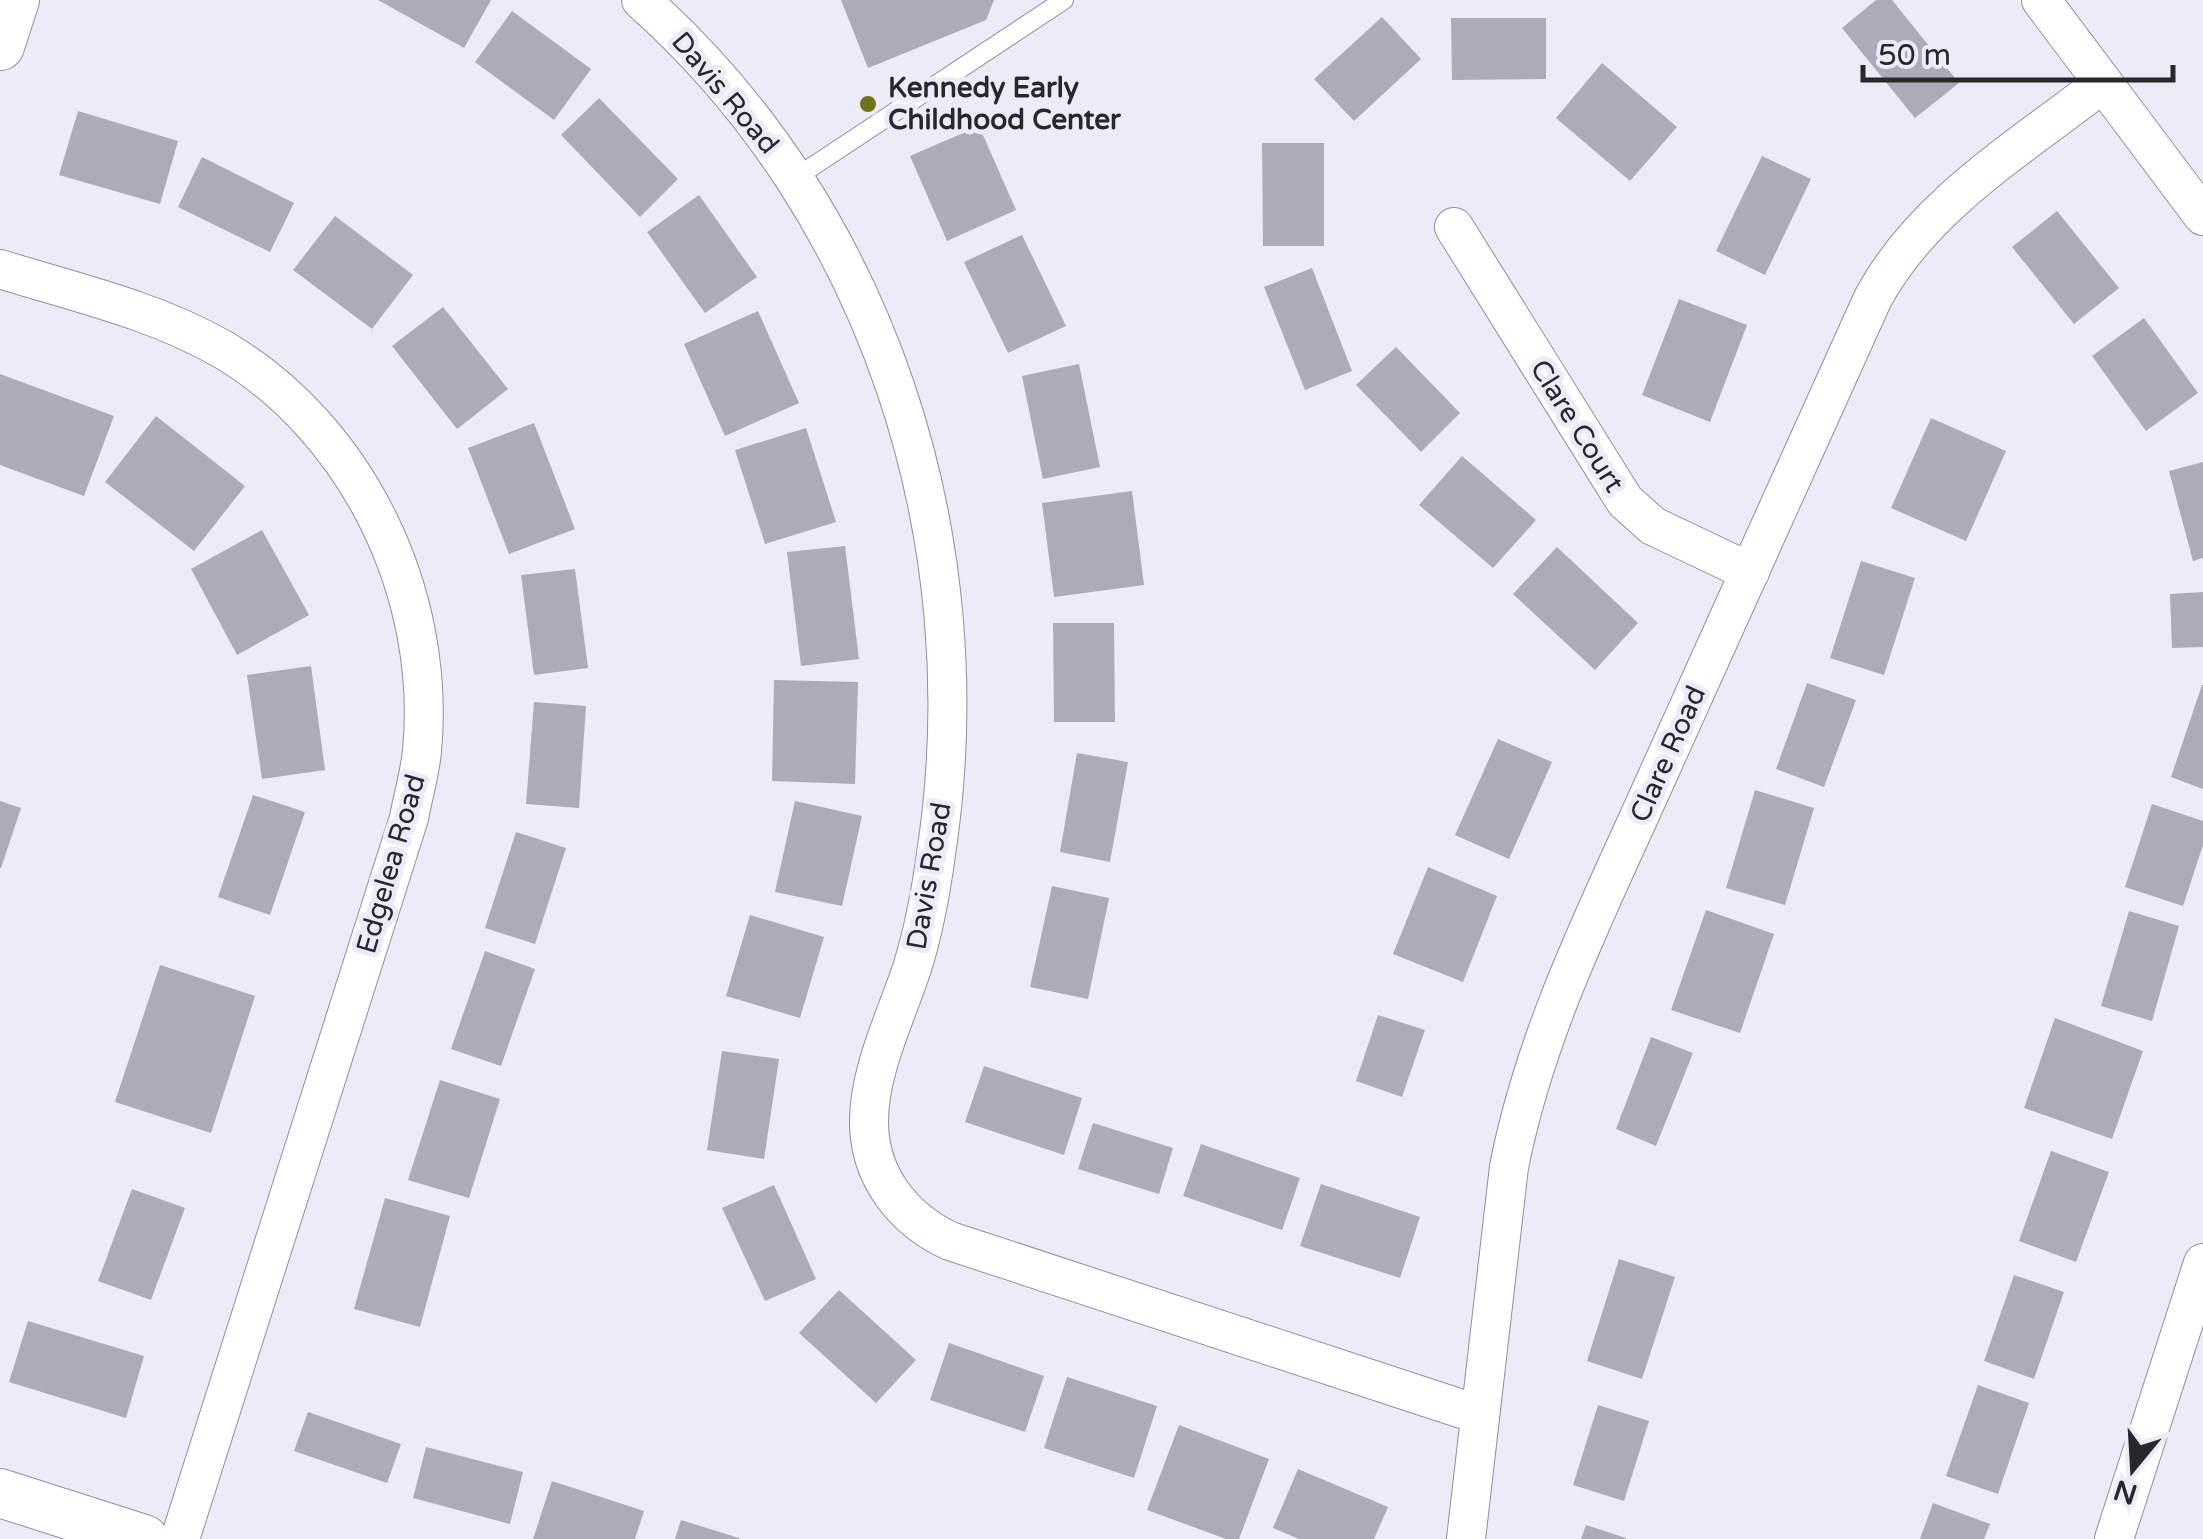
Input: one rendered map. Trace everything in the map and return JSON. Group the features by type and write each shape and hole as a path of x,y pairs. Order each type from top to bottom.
{"street":[{"path":"0,46 15,0"},
{"path":"2041,0 2203,216"},
{"name":"Davis Road","path":"646,2 727,86 826,226 892,369 937,537 948,699 944,806 915,960 873,1088 869,1125 876,1170 899,1206 950,1242 1480,1414"},
{"name":"Clare Road","path":"1466,1539 1509,1167 1538,1048 1896,255 1931,216 2103,83"},
{"name":"Clare Court","path":"1454,227 1624,501 1653,526 1750,572"},
{"name":"Edgelea Road","path":"0,268 185,330 223,350 276,388 322,433 360,486 384,532 410,601 419,665 422,750 409,818 180,1539"},
{"path":"2114,1539 2203,1264"},
{"path":"0,1493 144,1539"}],"lane":[{"path":"795,178 1064,0"}],"building":[{"path":"378,0 491,0 464,48"},
{"path":"841,0 994,0 986,20 868,68"},
{"path":"1876,0 1892,0 1959,83 1915,118 1842,28"},
{"path":"512,11 591,69 554,120 475,62"},
{"path":"1382,17 1421,59 1354,121 1314,79"},
{"path":"1451,18 1546,18 1546,79 1452,80"},
{"path":"1602,63 1677,127 1630,181 1556,118"},
{"path":"599,98 678,179 640,217 561,135"},
{"path":"78,111 178,141 160,204 59,175"},
{"path":"979,126 1016,210 947,241 910,156"},
{"path":"1262,143 1324,143 1324,246 1263,246"},
{"path":"1762,156 1811,179 1765,275 1716,251"},
{"path":"202,157 294,203 270,252 178,207"},
{"path":"699,195 757,277 705,313 647,232"},
{"path":"2057,211 2119,288 2074,324 2012,247"},
{"path":"335,216 413,275 372,329 293,270"},
{"path":"1022,235 1066,326 1008,353 964,262"},
{"path":"1312,268 1352,371 1305,390 1264,287"},
{"path":"1679,299 1747,325 1710,422 1642,395"},
{"path":"443,307 508,389 457,429 392,346"},
{"path":"758,311 799,403 725,436 684,344"},
{"path":"2144,318 2198,393 2146,431 2092,356"},
{"path":"1396,347 1460,413 1421,452 1356,385"},
{"path":"1079,364 1100,467 1043,479 1022,376"},
{"path":"0,374 114,416 84,496 0,465"},
{"path":"156,416 245,486 194,551 105,482"},
{"path":"1931,418 2006,451 1966,541 1891,508"},
{"path":"534,423 575,529 509,554 468,448"},
{"path":"806,428 836,522 765,544 735,450"},
{"path":"1462,456 1536,520 1493,568 1419,505"},
{"path":"2203,462 2203,558 2193,561 2169,471"},
{"path":"1132,491 1144,585 1054,597 1042,503"},
{"path":"262,530 309,615 237,655 191,569"},
{"path":"845,546 859,659 801,666 787,552"},
{"path":"1557,547 1638,623 1595,670 1513,594"},
{"path":"1861,561 1915,578 1884,675 1830,658"},
{"path":"575,569 588,668 534,675 521,575"},
{"path":"2203,592 2203,647 2172,648 2170,594"},
{"path":"1053,623 1114,623 1115,722 1054,722"},
{"path":"311,666 325,770 262,779 247,675"},
{"path":"774,680 858,682 855,784 772,781"},
{"path":"1807,683 1856,700 1824,787 1776,769"},
{"path":"2203,685 2203,789 2171,777"},
{"path":"534,702 586,706 579,808 526,804"},
{"path":"1498,739 1552,762 1509,859 1455,835"},
{"path":"1077,753 1128,762 1110,862 1060,852"},
{"path":"1755,790 1814,808 1785,905 1726,888"},
{"path":"253,795 305,812 270,915 218,897"},
{"path":"0,801 21,808 1,868 0,868"},
{"path":"795,801 862,816 842,906 775,892"},
{"path":"2152,804 2203,821 2203,845 2183,906 2125,887"},
{"path":"516,832 566,848 535,944 485,928"},
{"path":"1428,867 1497,896 1463,982 1393,954"},
{"path":"1052,886 1109,898 1088,999 1030,987"},
{"path":"1706,910 1774,934 1740,1033 1671,1010"},
{"path":"2129,911 2179,926 2152,1021 2101,1006"},
{"path":"750,915 824,937 800,1018 726,996"},
{"path":"485,951 535,969 501,1066 451,1049"},
{"path":"160,965 255,996 211,1133 115,1102"},
{"path":"1378,1015 1425,1030 1402,1097 1356,1081"},
{"path":"2055,1018 2143,1051 2112,1139 2024,1108"},
{"path":"1651,1037 1693,1053 1656,1146 1616,1129"},
{"path":"722,1051 779,1059 764,1159 707,1150"},
{"path":"984,1066 1082,1098 1064,1155 965,1122"},
{"path":"440,1080 500,1099 469,1198 408,1180"},
{"path":"1093,1123 1173,1148 1159,1194 1078,1169"},
{"path":"1201,1144 1300,1178 1282,1230 1183,1196"},
{"path":"2051,1151 2109,1172 2076,1262 2019,1241"},
{"path":"1321,1184 1420,1217 1400,1278 1300,1246"},
{"path":"774,1185 816,1279 765,1301 722,1208"},
{"path":"132,1189 185,1208 151,1300 98,1281"},
{"path":"385,1198 450,1216 420,1327 354,1309"},
{"path":"1619,1259 1675,1277 1642,1379 1587,1361"},
{"path":"2014,1275 2064,1292 2034,1379 1984,1361"},
{"path":"839,1290 916,1360 876,1403 799,1333"},
{"path":"28,1321 144,1356 126,1418 9,1382"},
{"path":"949,1343 1044,1376 1025,1432 930,1400"},
{"path":"1067,1377 1157,1406 1134,1478 1044,1448"},
{"path":"1978,1385 2029,1403 1998,1494 1946,1476"},
{"path":"1598,1405 1649,1421 1624,1501 1573,1485"},
{"path":"308,1412 401,1444 387,1483 294,1451"},
{"path":"1179,1425 1269,1459 1239,1539 1226,1539 1147,1510"},
{"path":"426,1447 523,1472 510,1524 413,1498"},
{"path":"1298,1469 1388,1507 1374,1539 1299,1539 1273,1528"},
{"path":"552,1481 644,1511 635,1539 533,1539"},
{"path":"1933,1503 1990,1524 1984,1539 1920,1539"},
{"path":"681,1520 739,1538 739,1539 675,1539"},
{"path":"1586,1525 1626,1538 1626,1539 1581,1539"}],"place":[{"name":"Kennedy Early Childhood Center","path":"868,104"}]}
